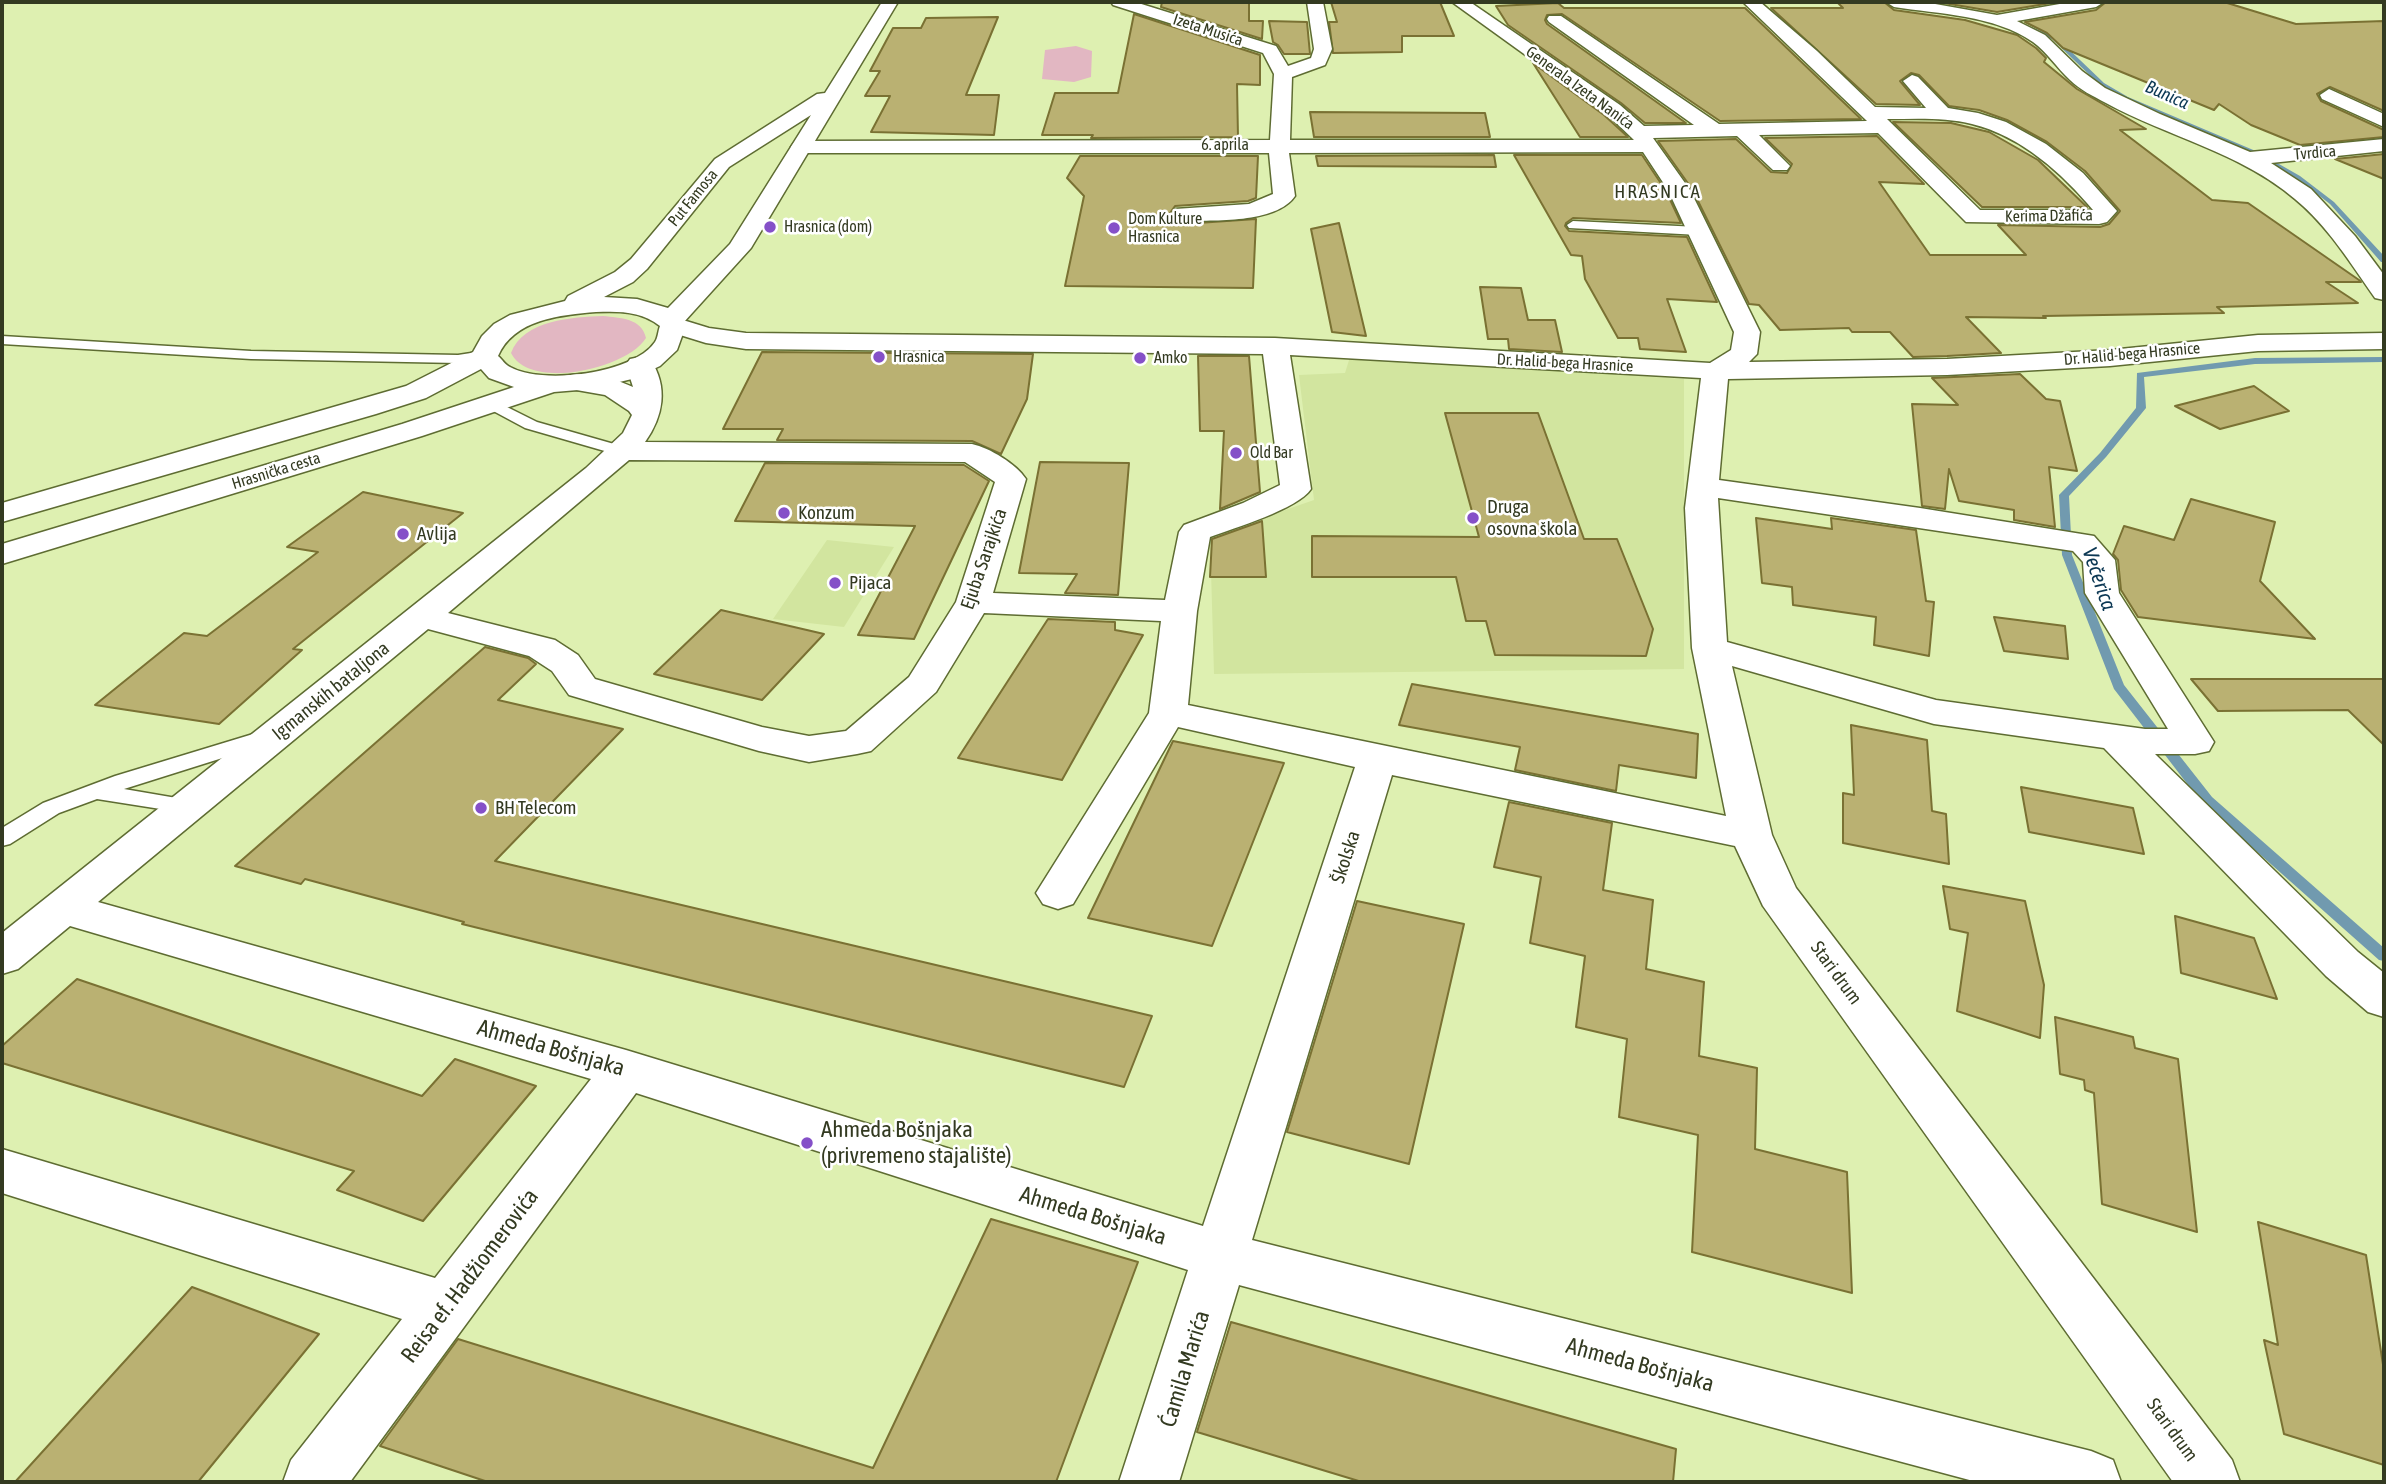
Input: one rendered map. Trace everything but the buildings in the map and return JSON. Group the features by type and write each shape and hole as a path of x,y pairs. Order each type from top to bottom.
{"street":[{"name":"Put Famosa","path":"646,363 671,342 674,333 671,323 740,248 890,2"},
{"name":"Izeta Musića","path":"1119,2 1270,50 1283,74"},
{"path":"1183,214 1250,211 1273,205 1284,196 1280,146 1283,74 1320,61 1323,49 1315,2"},
{"name":"Generala Izeta Nanića","path":"1460,2 1613,109 1644,139 1679,190 1747,332 1744,354 1715,371"},
{"name":"Kerima Džafića","path":"1751,2 1811,55 1974,217 1987,237"},
{"path":"1894,2 2003,19 2096,2"},
{"path":"1555,19 1714,130"},
{"path":"2003,19 2041,40 2074,75 2103,94 2258,158 2303,194 2358,255 2384,291"},
{"path":"1912,81 1942,114"},
{"name":"Put Famosa","path":"554,310 586,298 624,277 639,264 722,163 838,89"},
{"path":"2329,95 2384,121"},
{"name":"Kerima Džafića","path":"1644,139 1714,130 1957,115 2008,129 2041,150 2094,196 2106,211 2098,217 1974,217"},
{"path":"1742,130 1780,166"},
{"name":"6. aprila","path":"801,147 1280,146 1644,139"},
{"name":"Tvrdica","path":"2258,158 2384,145"},
{"path":"646,414 638,401 623,392 601,385 510,379 488,366 484,356 488,344 513,325 554,310 593,304 637,306 657,312 671,323 706,335 746,341"},
{"path":"562,383 616,374 682,351 746,341"},
{"name":"Dr. Halid-bega Hrasnice","path":"746,341 1275,346 1715,371 1947,367 2110,358 2258,343 2384,341"},
{"path":"1058,892 1168,713 1180,611 1195,533 1254,510 1296,489 1275,346"},
{"name":"Hrasnička cesta","path":"2,513 366,408 416,391 484,356"},
{"path":"646,363 650,400 646,414"},
{"name":"Stari drum","path":"1715,371 1701,508 1710,648 1751,835 1778,895 2210,1482"},
{"name":"Hrasnička cesta","path":"2,554 412,430 489,403 562,383"},
{"name":"Igmanskih bataljona","path":"2,957 423,617 622,451 642,429 646,414"},
{"name":"Ejuba Sarajkića","path":"423,617 542,648 565,663 582,687 759,739 808,749 858,742 923,684 973,602 1010,479 972,453 622,451"},
{"path":"1704,487 2083,543 2099,560 2102,593 2195,742 2130,739 1934,712 1710,648"},
{"path":"973,602 1180,611"},
{"path":"1168,713 1377,759 1751,835"},
{"path":"2130,739 2342,964 2384,999"},
{"name":"Školska","path":"1220,1256 1377,759"},
{"name":"Ahmeda Bošnjaka","path":"62,908 626,1070 1220,1256 2091,1482"},
{"name":"Reisa ef. Hadžiomerovića","path":"313,1482 626,1070"},
{"path":"2,1171 446,1307"},
{"name":"Ćamila Marića","path":"1149,1482 1220,1256"}],"lane":[{"path":"1573,225 1699,232"},
{"path":"2,340 251,355 458,359 484,356"},
{"path":"489,403 531,425 622,451"},
{"path":"2,838 51,808 276,734"},
{"path":"95,792 186,806"}],"shaded area":[{"path":"1076,46 1092,51 1091,77 1074,82 1042,79 1045,50"},
{"path":"603,316 635,323 644,331 646,338 636,349 620,359 578,371 537,371 521,365 511,353 526,333 537,327 564,319"},
{"name":"Druga osovna škola","path":"1350,357 1684,379 1684,669 1214,674 1210,536 1314,500 1299,375 1345,373"},
{"name":"Pijaca","path":"827,540 894,547 844,627 773,619"}],"waterway":[{"name":"Bunica","path":"2006,19 2054,38 2102,84 2126,98 2256,153 2298,177 2332,203 2384,260"},
{"name":"Večerica","path":"2384,359 2255,361 2140,375 2141,408 2103,455 2064,495 2067,555 2118,686 2207,800 2384,956"}],"place":[{"name":"Hrasnica (dom)","path":"770,227"},
{"name":"Dom Kulture Hrasnica","path":"1114,228"},
{"name":"Hrasnica","path":"879,357"},
{"name":"Amko","path":"1140,358"},
{"name":"Old Bar","path":"1236,453"},
{"name":"Konzum","path":"784,513"},
{"name":"Druga osovna škola","path":"1473,518"},
{"name":"Avlija","path":"403,534"},
{"name":"Pijaca","path":"835,583"},
{"name":"BH Telecom","path":"481,808"},
{"name":"Ahmeda Bošnjaka (privremeno stajalište)","path":"807,1143"}],"district":[{"name":"HRASNICA","path":"1658,192"}]}
